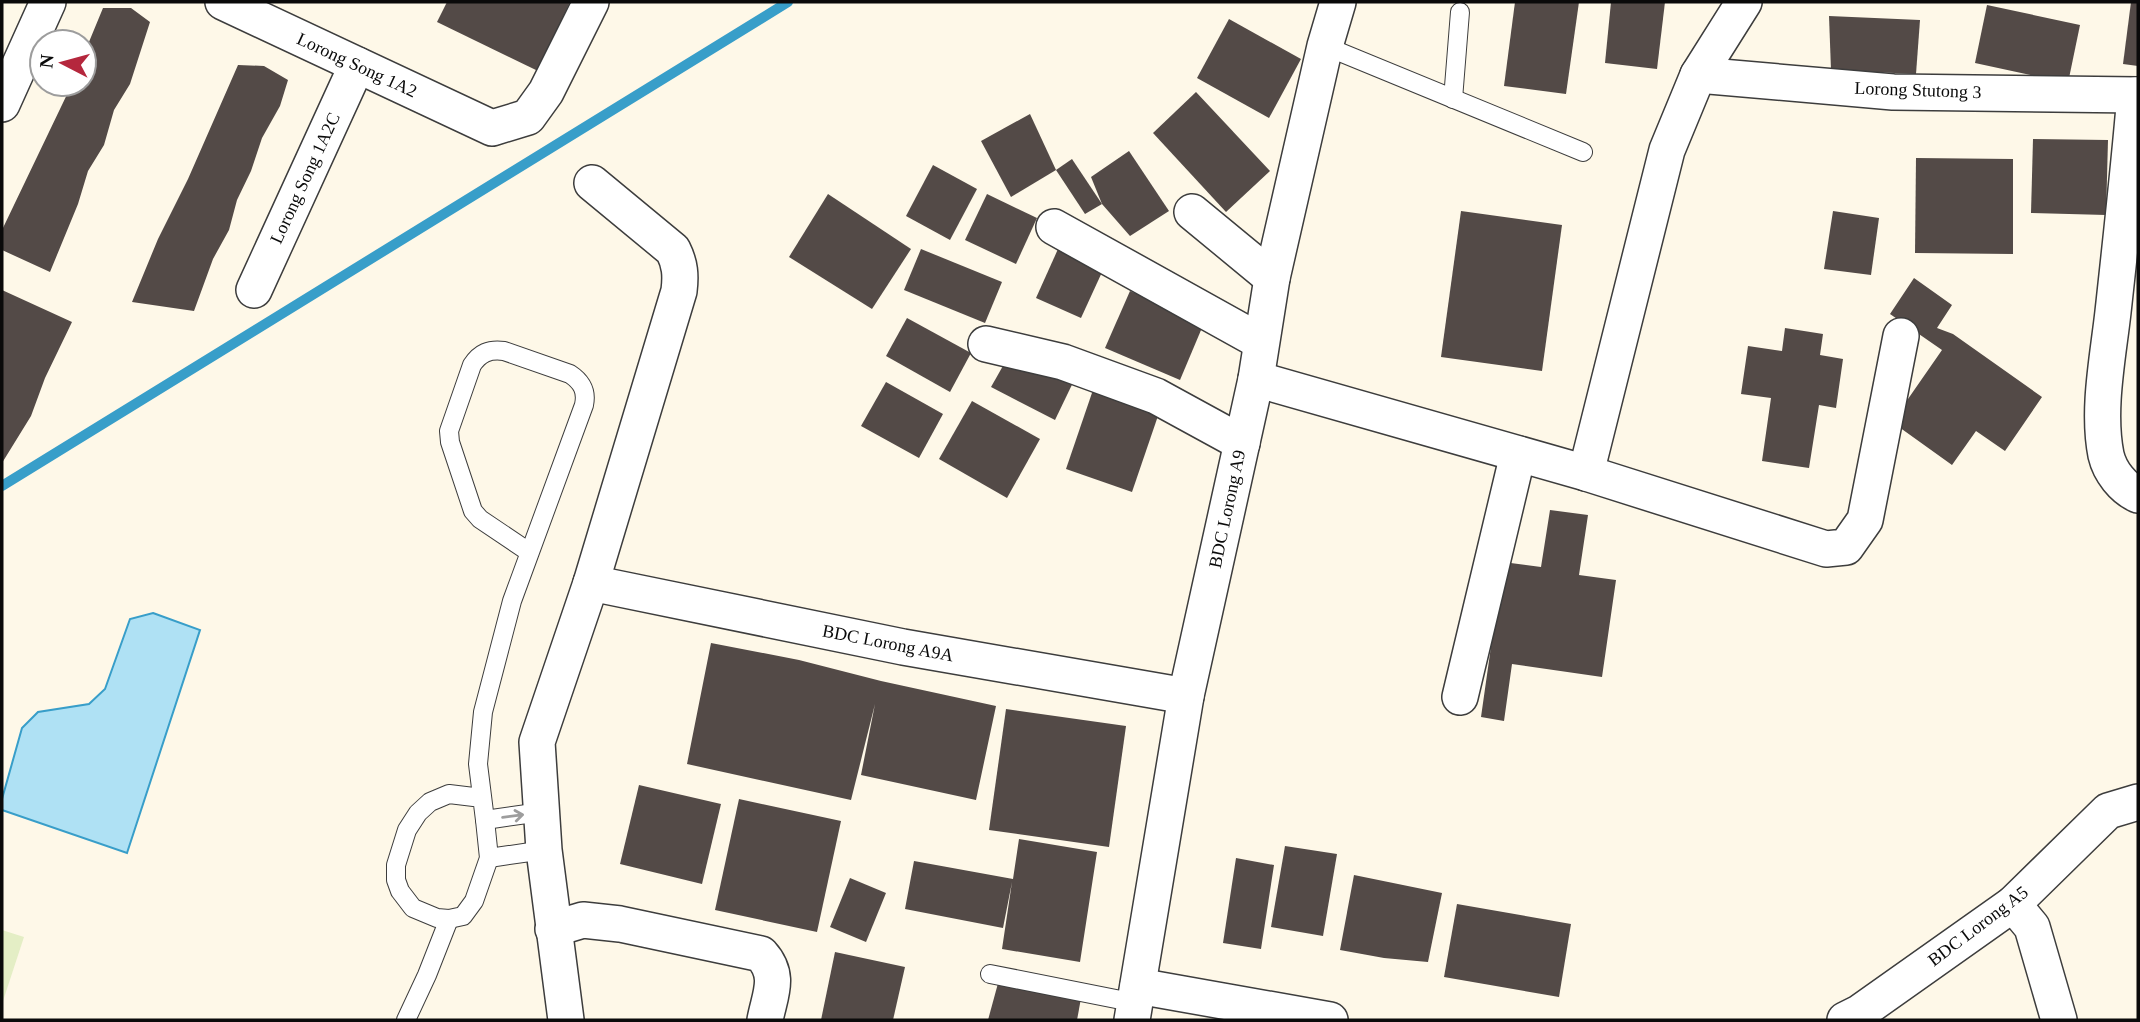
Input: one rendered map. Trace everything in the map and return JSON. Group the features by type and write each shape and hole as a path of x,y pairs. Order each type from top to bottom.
{"street":[{"path":"2,104 48,2"},
{"name":"Lorong Song 1A2","path":"234,4 492,128 528,117 546,92 591,2"},
{"name":"BDC Lorong A9","path":"1135,1003 1186,696 1256,379 1272,278 1325,46 1338,2"},
{"path":"1586,473 1667,150 1698,75 1744,2"},
{"name":"Lorong Song 1A2C","path":"254,290 357,65"},
{"name":"Lorong Stutong 3","path":"1698,75 1893,92 2137,95"},
{"path":"2137,95 2105,380 2103,433 2107,458 2118,480 2138,495"},
{"path":"566,1020 544,850 537,742 591,583 679,291 681,276 679,262 673,250 593,183"},
{"path":"1192,212 1272,278"},
{"path":"1054,227 1261,342"},
{"path":"1256,379 1586,473 1826,550 1846,547 1865,520 1901,336"},
{"path":"986,344 1063,362 1156,396 1242,443"},
{"path":"1460,697 1518,454"},
{"name":"BDC Lorong A9A","path":"591,583 903,647 1186,696"},
{"name":"BDC Lorong A5","path":"1845,1020 2013,904 2108,811 2138,802"},
{"path":"2013,904 2032,927 2059,1020"},
{"path":"553,929 583,920 620,924 761,954 771,965 773,978 765,1020"},
{"path":"1135,1003 1330,1020"}],"lane":[{"path":"1453,99 1460,12"},
{"path":"1325,46 1583,152"},
{"path":"482,798 449,794 430,802 418,813 407,830 396,865 396,880 400,891 413,908 437,918 463,916 474,901 489,858 485,820 478,764 483,712 512,601 586,396 578,379 570,374 504,351 485,352 477,357 472,365 449,431 450,442 473,511 480,519 529,552"},
{"path":"485,820 541,813"},
{"path":"489,858 544,850"},
{"path":"406,1020 428,975 449,919"},
{"path":"990,974 1135,1003"}],"green space":[{"path":"2,930 24,937 2,1004"}],"water":[{"path":"153,613 200,630 127,853 2,810 2,799 22,728 38,712 89,704 105,689 130,619"}],"building":[{"path":"447,2 570,2 538,71 437,22"},
{"path":"1515,2 1579,2 1566,94 1504,86"},
{"path":"1611,2 1665,2 1657,69 1605,63"},
{"path":"2131,2 2138,2 2138,66 2123,64"},
{"path":"1987,5 2080,25 2068,83 1975,63"},
{"path":"103,8 131,8 150,22 130,84 114,110 104,145 88,171 78,204 50,272 2,250 2,230 65,98 98,98 98,28 95,28"},
{"path":"1829,16 1920,20 1916,74 1831,70"},
{"path":"1229,19 1301,59 1269,118 1197,78"},
{"path":"238,65 264,66 288,80 280,106 262,138 251,171 237,200 229,230 213,259 194,311 132,302 158,239 188,179"},
{"path":"1196,92 1270,171 1226,212 1153,133"},
{"path":"1030,114 1056,170 1011,197 981,141"},
{"path":"2033,139 2108,140 2106,215 2031,213"},
{"path":"1129,151 1169,211 1130,236 1102,204 1091,177"},
{"path":"1916,158 2013,159 2013,254 1915,253"},
{"path":"1072,159 1102,204 1085,214 1056,170"},
{"path":"933,165 977,189 950,240 906,216"},
{"path":"828,194 911,249 872,309 789,257"},
{"path":"987,194 1037,218 1016,264 965,240"},
{"path":"1461,211 1562,225 1542,371 1441,357"},
{"path":"1833,211 1879,218 1871,275 1824,269"},
{"path":"921,249 1002,282 985,323 904,290"},
{"path":"1058,249 1103,270 1081,318 1036,298"},
{"path":"1914,278 1952,305 1937,328 1953,334 2042,397 2005,451 1976,431 1952,465 1892,422 1942,350 1890,314"},
{"path":"2,290 72,322 45,378 31,416 2,463"},
{"path":"1130,291 1204,323 1180,380 1105,348"},
{"path":"907,318 971,353 950,392 886,356"},
{"path":"1785,328 1823,334 1820,355 1843,359 1836,408 1819,405 1809,468 1762,461 1771,398 1741,394 1748,346 1782,351"},
{"path":"1012,350 1080,368 1055,420 991,387"},
{"path":"886,382 943,414 919,458 861,426"},
{"path":"1094,387 1160,410 1132,492 1066,469"},
{"path":"972,401 1040,439 1007,498 939,459"},
{"path":"1550,510 1588,515 1579,575 1616,580 1602,677 1512,664 1504,721 1481,717 1503,562 1541,567"},
{"path":"711,643 799,660 996,706 976,800 861,775 875,704 851,800 687,764"},
{"path":"1006,709 1126,726 1109,847 989,830"},
{"path":"639,785 721,804 702,884 620,864"},
{"path":"739,799 841,821 817,932 715,910"},
{"path":"1019,839 1097,852 1080,962 1002,949 1012,882 1003,928 905,909 914,861 1013,879"},
{"path":"1285,846 1337,854 1323,936 1271,927"},
{"path":"1236,858 1274,865 1261,949 1223,943"},
{"path":"1354,875 1442,893 1428,962 1340,950"},
{"path":"850,878 886,893 866,942 830,927"},
{"path":"1457,904 1571,924 1559,997 1444,977"},
{"path":"835,952 905,967 893,1020 821,1020"},
{"path":"1000,976 1082,993 1077,1020 988,1020"}],"waterway":[{"path":"2,486 788,2"}]}
